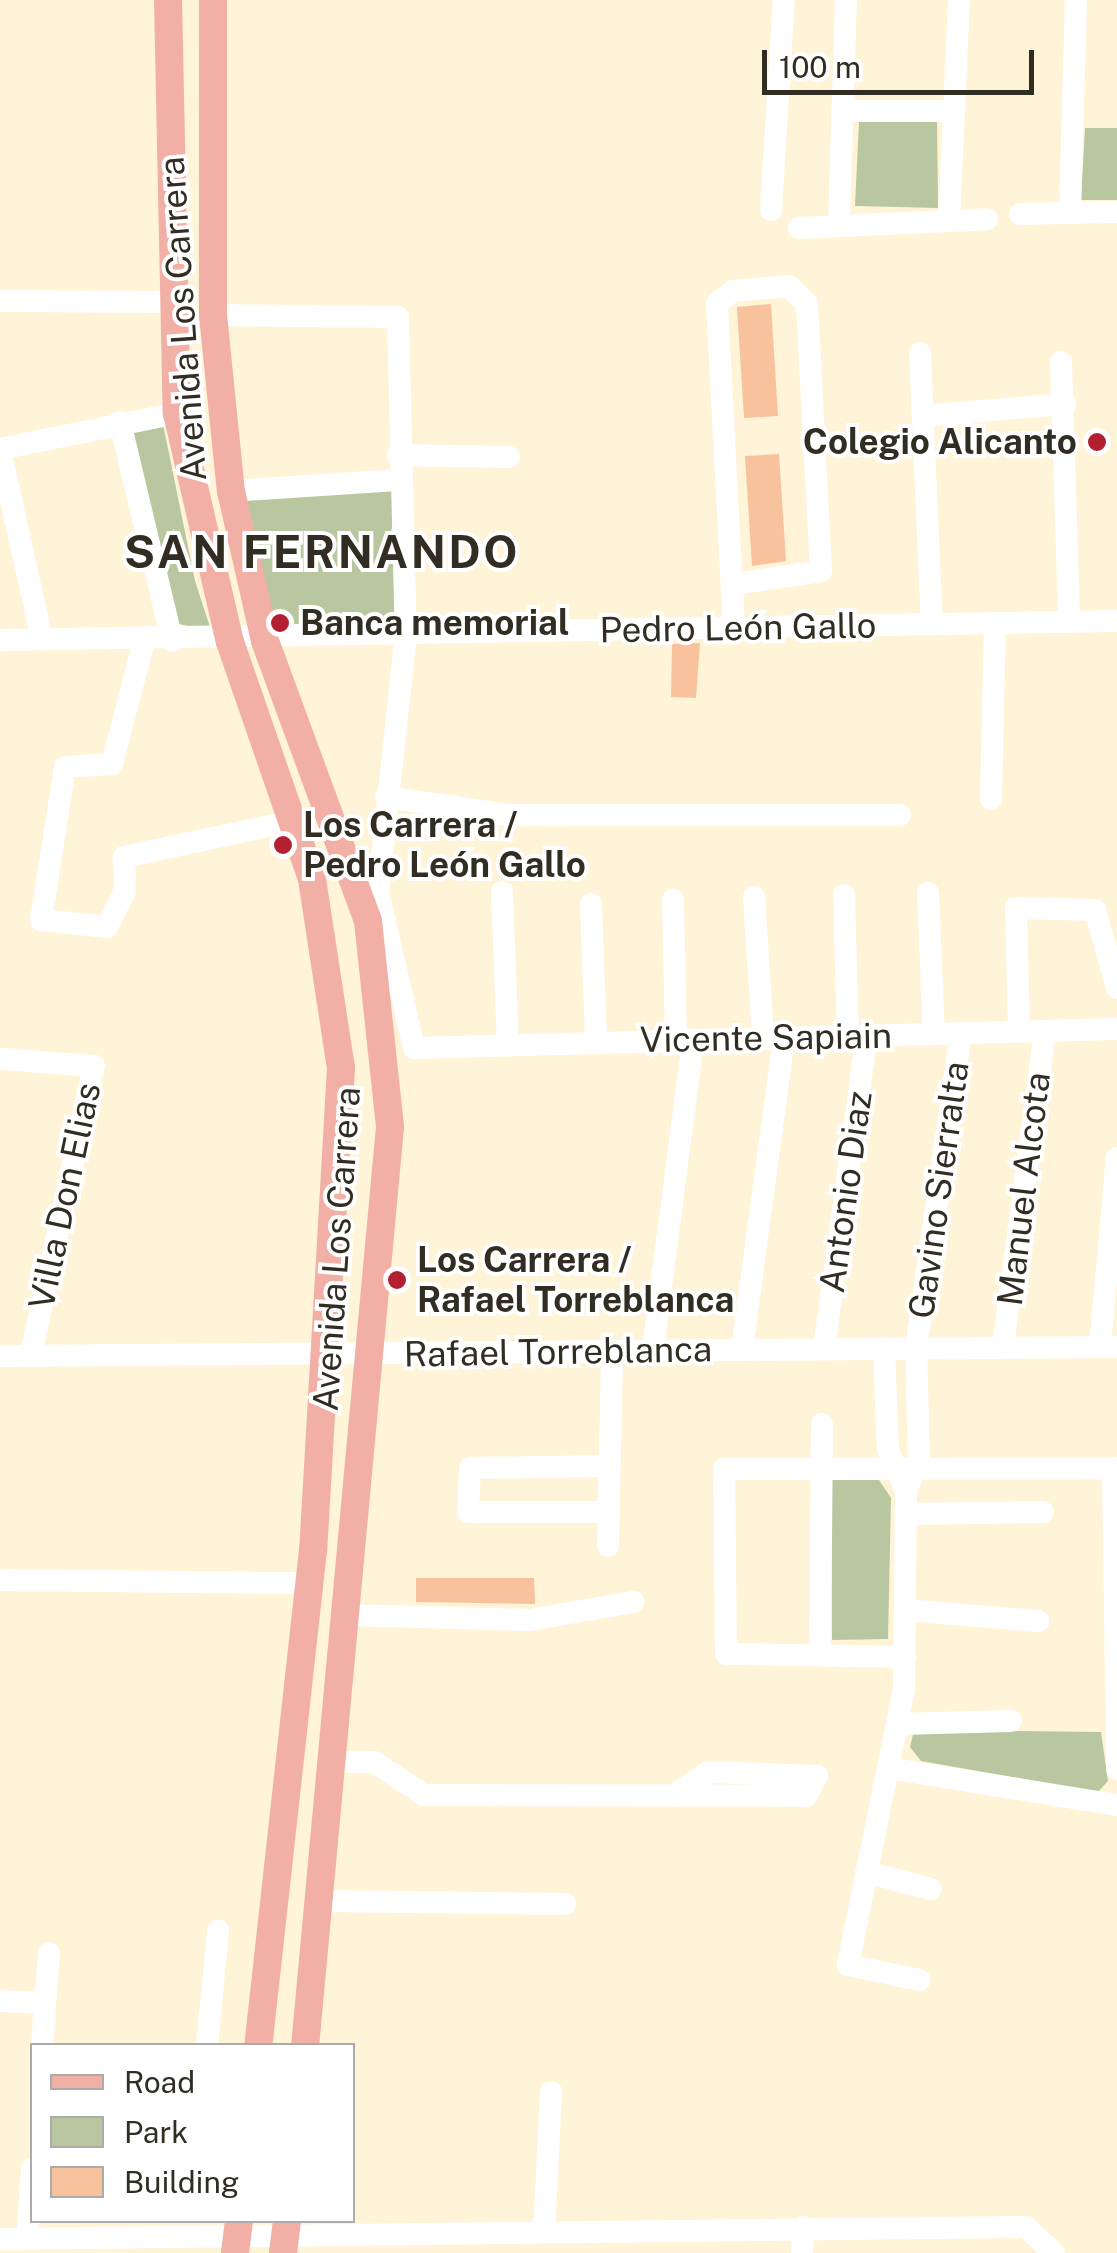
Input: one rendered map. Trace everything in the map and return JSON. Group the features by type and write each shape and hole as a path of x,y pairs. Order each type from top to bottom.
{"main road":[{"name":"Avenida Los Carrera","path":"168,0 168,302 178,414 230,642 297,820 341,1068 309,1583 258,2043"},
{"name":"Avenida Los Carrera","path":"213,0 214,316 231,490 265,641 346,850 380,987 390,1127 305,2043"}],"street":[{"path":"772,210 784,0"},
{"path":"839,221 846,0"},
{"path":"948,221 959,0"},
{"path":"1070,213 1076,0"},
{"path":"842,110 954,111"},
{"path":"1020,214 1117,212"},
{"path":"799,228 839,221 987,219"},
{"path":"734,584 821,570 807,304 789,286 733,291 717,303 734,628"},
{"path":"0,301 168,302"},
{"path":"214,316 398,317 398,480 406,634 386,796 510,814 900,815"},
{"path":"920,354 932,624"},
{"path":"1061,362 1070,622"},
{"path":"922,416 1065,404"},
{"path":"42,639 0,450 120,422 178,414"},
{"path":"120,422 172,640"},
{"path":"398,455 510,457"},
{"path":"231,490 398,480"},
{"name":"Pedro León Gallo","path":"0,640 145,638 230,642 406,634 1117,621"},
{"path":"991,799 996,623"},
{"path":"145,638 112,764 65,767 41,920 107,927 125,892 124,856 297,820"},
{"name":"Vicente Sapiain","path":"386,796 378,892 405,1039 414,1048 1117,1029"},
{"path":"502,892 508,1045"},
{"path":"928,892 934,1034"},
{"name":"Antonio Diaz","path":"824,1348 858,1036 844,895"},
{"path":"742,1349 773,1038 754,897"},
{"path":"653,1350 685,1040 673,900"},
{"path":"591,904 596,1042"},
{"path":"1019,1032 1016,908 1095,910 1117,988"},
{"name":"Manuel Alcota","path":"1003,1348 1045,1031"},
{"name":"Gavino Sierralta","path":"906,1486 916,1348 961,1033"},
{"name":"Villa Don Elias","path":"2,1059 94,1066 31,1356"},
{"path":"1109,1347 1117,1158"},
{"name":"Rafael Torreblanca","path":"0,1356 1109,1347"},
{"path":"884,1348 906,1486 905,1656 898,1724 848,1964 919,1980"},
{"path":"608,1546 612,1350"},
{"path":"820,1656 822,1424"},
{"path":"608,1466 470,1468 468,1512 608,1512"},
{"path":"906,1486 1115,1468 1117,1769"},
{"path":"905,1656 726,1654 724,1469 820,1470 1043,1512"},
{"path":"0,1580 309,1583"},
{"path":"347,1615 530,1620 634,1602"},
{"path":"905,1610 1038,1621"},
{"path":"898,1724 1011,1721"},
{"path":"334,1762 374,1762 424,1795 673,1796 806,1796 816,1776 708,1772 673,1796"},
{"path":"888,1768 1117,1805"},
{"path":"866,1872 932,1889"},
{"path":"320,1901 565,1904"},
{"path":"207,2043 218,1931"},
{"path":"42,2043 49,1953"},
{"path":"0,2001 46,2003"},
{"path":"544,2232 551,2092"},
{"path":"27,2238 30,2197"},
{"path":"802,2253 803,2227"},
{"path":"0,2239 189,2228 237,2236 432,2243 544,2232 803,2227 1015,2237 1054,2253"}],"green space":[{"path":"937,121 938,208 855,206 859,122"},
{"path":"1085,128 1117,128 1117,200 1081,200"},
{"path":"163,424 195,581 211,630 173,623 131,430"},
{"path":"394,485 401,625 269,636 237,495"},
{"path":"831,1480 879,1480 891,1498 888,1639 832,1640"},
{"path":"914,1730 1101,1732 1108,1781 1098,1792 921,1761 910,1747"}],"building":[{"path":"771,304 778,416 744,418 737,307"},
{"path":"779,454 786,561 752,566 745,456"},
{"path":"700,643 696,698 671,697 672,644"},
{"path":"416,1578 534,1578 535,1604 416,1602"}],"place":[{"name":"Colegio Alicanto","path":"1097,442"},
{"name":"Banca memorial","path":"280,623"},
{"name":"Los Carrera / Pedro León Gallo","path":"283,845"},
{"name":"Los Carrera / Rafael Torreblanca","path":"397,1280"}],"district":[{"name":"SAN FERNANDO","path":"322,552"}]}
